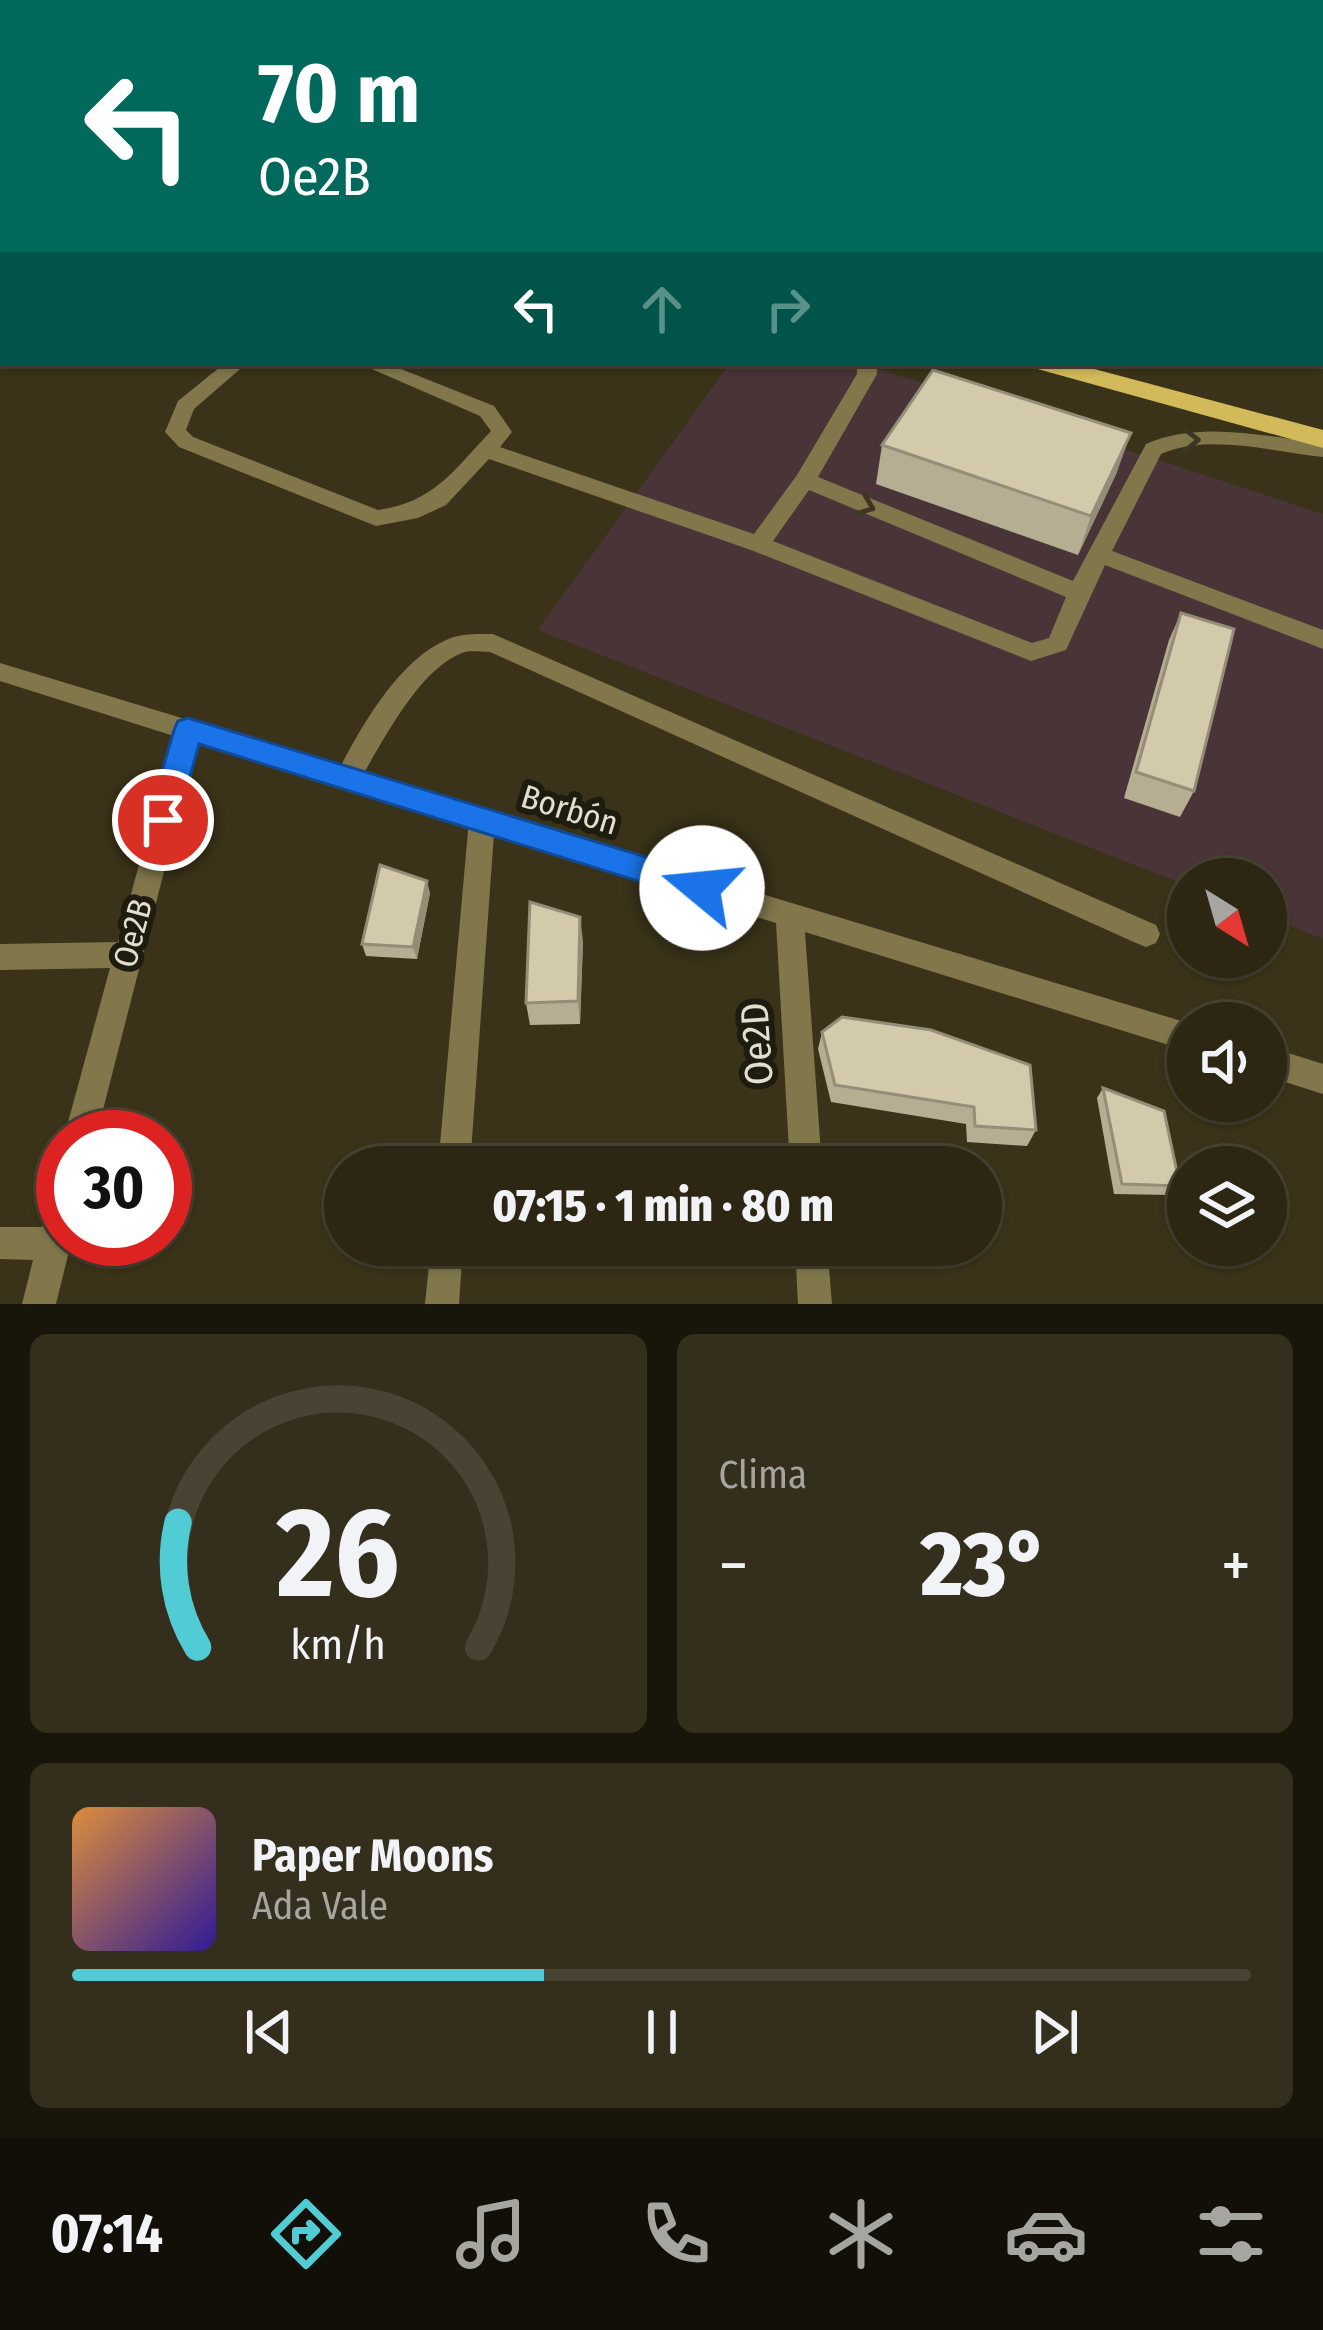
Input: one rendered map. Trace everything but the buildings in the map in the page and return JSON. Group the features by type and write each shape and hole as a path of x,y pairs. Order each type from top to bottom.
{"main road":[{"path":"1053,366 1323,439"}],"street":[{"path":"233,366 185,406 175,432 187,442 376,518 410,513 438,500 489,452 502,432 487,411 375,366"},
{"path":"760,544 805,480 867,374 867,366"},
{"path":"489,452 760,544 1031,652 1058,644 1153,449 1165,441 1190,437 1323,449"},
{"path":"805,480 1079,593"},
{"path":"1098,554 1323,640"},
{"path":"346,779 376,731 439,656 454,646 493,643 1146,934"},
{"name":"Borbón","path":"0,672 1167,1031"},
{"name":"Oe2B","path":"87,1110 188,730"},
{"path":"456,1146 482,820"},
{"name":"Oe2D","path":"790,915 805,1146"},
{"path":"0,957 125,955"},
{"path":"1287,1068 1323,1079"},
{"path":"0,1243 36,1244"},
{"path":"39,1304 48,1266"},
{"path":"442,1304 445,1266"},
{"path":"812,1266 815,1304"}],"shaded area":[{"path":"728,366 870,366 1323,514 1323,939 1287,924 1287,858 1167,858 1167,878 538,630"}],"route":[{"path":"163,820 188,730 702,888"}]}
